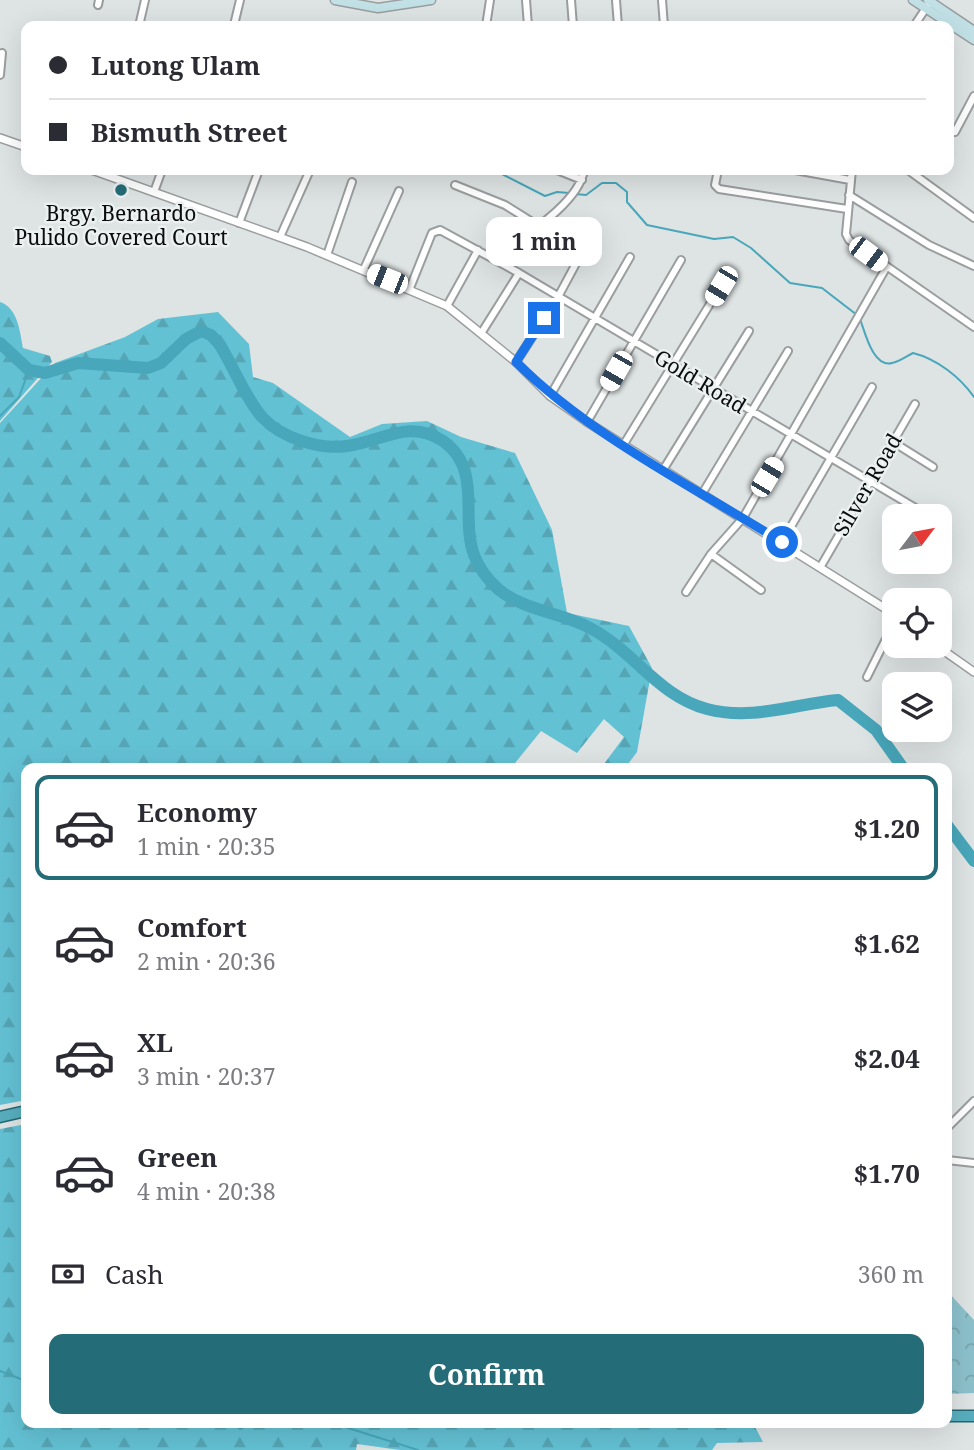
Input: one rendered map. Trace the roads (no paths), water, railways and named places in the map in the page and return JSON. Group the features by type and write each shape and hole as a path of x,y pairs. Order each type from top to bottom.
{"highway":[{"path":"0,1116 21,1112"},
{"path":"952,1416 974,1416"}],"main road":[{"path":"335,0 378,8 430,0"},
{"path":"912,0 929,3 974,32"},
{"path":"929,3 951,21"},
{"path":"954,24 974,40"}],"street":[{"path":"140,21 145,0"},
{"path":"235,21 240,0"},
{"path":"487,21 490,0"},
{"path":"526,0 528,21"},
{"path":"571,0 573,21"},
{"path":"616,0 618,21"},
{"path":"662,0 664,21"},
{"path":"917,21 929,3"},
{"path":"0,75 2,54"},
{"path":"955,132 974,96"},
{"path":"0,138 21,145"},
{"path":"116,175 154,192 327,255 447,306 482,332 550,396 587,422 882,606"},
{"path":"154,192 160,175"},
{"path":"239,223 257,175"},
{"path":"280,237 308,175"},
{"path":"570,175 582,180"},
{"path":"494,259 564,204 583,175"},
{"path":"717,175 715,184 719,189 847,209"},
{"path":"822,175 850,180"},
{"path":"851,175 847,237 886,268 974,327"},
{"path":"915,175 974,218"},
{"path":"327,255 352,182"},
{"path":"455,185 505,205 537,225"},
{"path":"364,270 399,191"},
{"path":"849,195 929,245 974,266"},
{"path":"410,288 436,230 478,250 447,306"},
{"path":"516,362 558,297 594,230"},
{"name":"Gold Road","path":"478,250 909,504"},
{"path":"550,396 631,257"},
{"path":"587,422 631,341 681,260"},
{"path":"686,592 711,554 743,518 886,268"},
{"path":"482,332 519,273"},
{"path":"624,444 675,366 721,286"},
{"path":"663,470 749,331"},
{"path":"702,494 788,351"},
{"path":"782,542 873,387"},
{"name":"Silver Road","path":"821,566 915,404"},
{"path":"893,442 933,467"},
{"path":"711,554 761,590"},
{"path":"867,677 882,647"},
{"path":"952,657 974,672"},
{"path":"952,1123 974,1101"},
{"path":"952,1161 974,1163"}],"waterway":[{"path":"504,175 545,196 557,192 569,193"},
{"path":"575,194 586,195 602,183 616,183 627,192 627,202 647,225 714,239 733,237 751,248 790,283 822,288 857,315"},
{"path":"860,319 871,348 880,360 892,363 913,353 922,356 947,370 974,397"},
{"path":"0,343 29,370 45,373 78,363 148,368 161,363 186,339 201,331 211,335 220,345 257,411 271,425 291,437 336,447 359,444 407,431 431,434 455,452 463,465 467,479 470,540 474,555 484,573 498,589 531,607 590,628 674,694 707,709 757,712 838,700 876,730 899,763"},
{"path":"0,416 19,397 29,370"},
{"path":"952,832 974,861"},
{"path":"0,1371 21,1379"},
{"path":"238,1428 242,1428"},
{"path":"348,1428 418,1450"}],"place":[{"name":"Brgy. Bernardo Pulido Covered Court","path":"121,190"}]}
